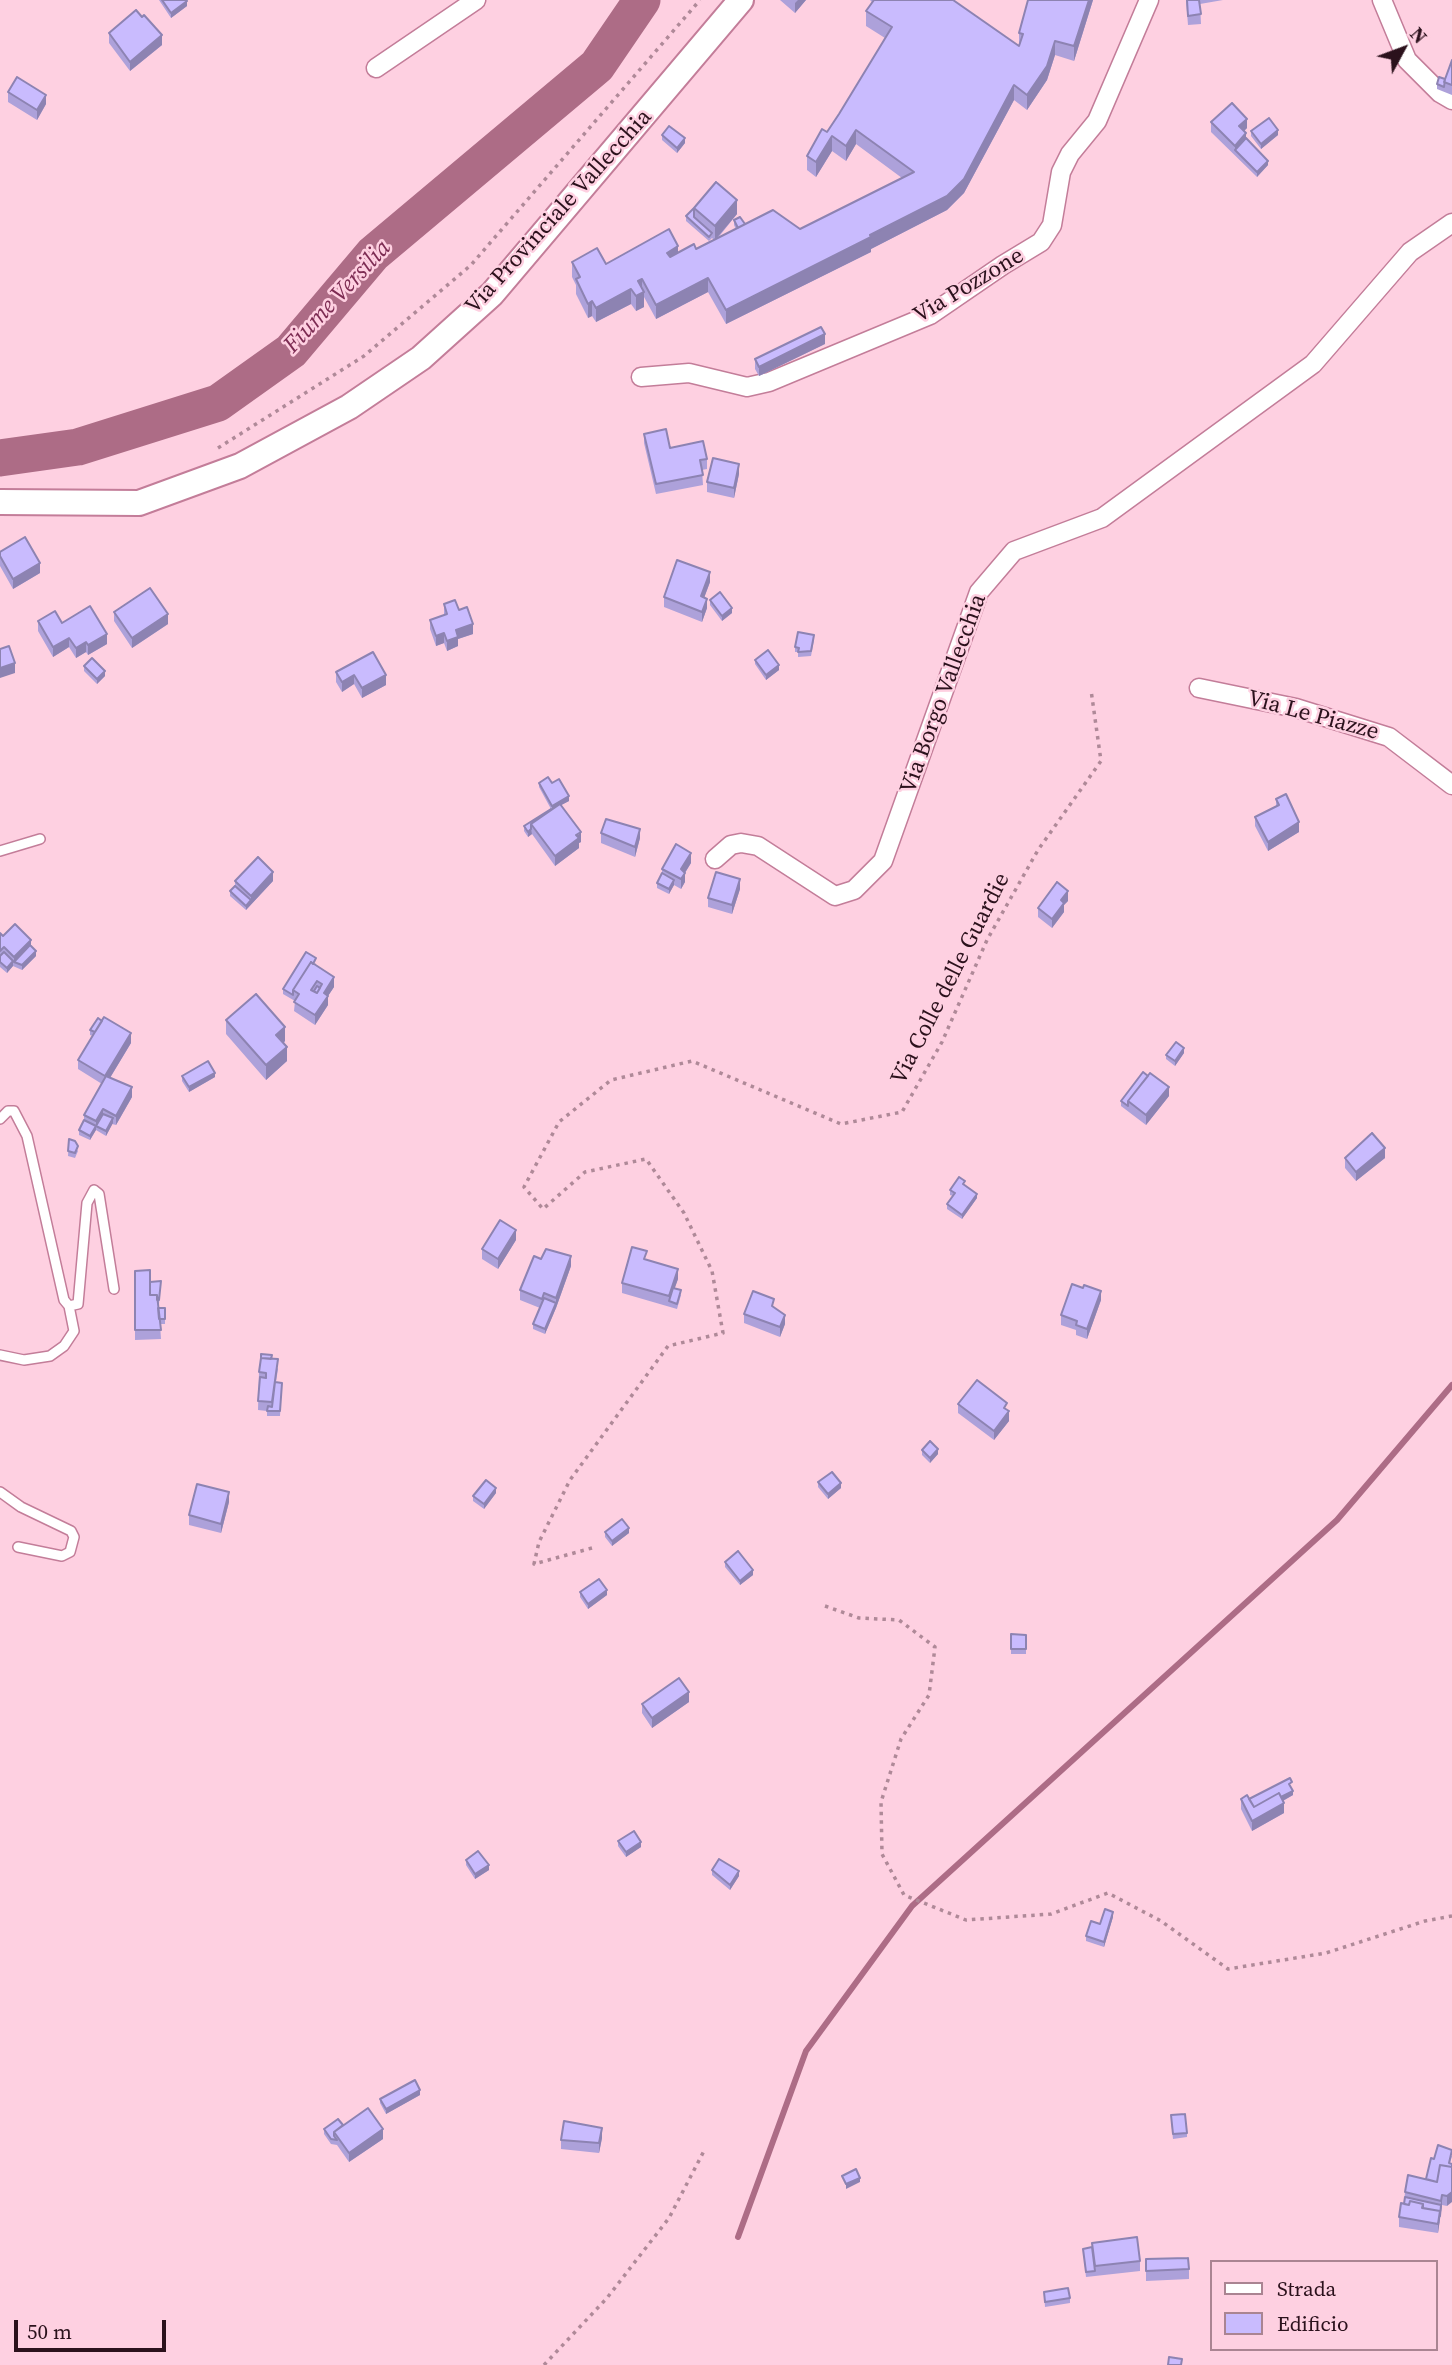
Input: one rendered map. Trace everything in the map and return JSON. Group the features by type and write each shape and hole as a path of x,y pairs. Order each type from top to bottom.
{"main road":[{"name":"Via Provinciale Vallecchia","path":"0,502 139,503 240,466 349,407 421,358 492,294 741,0"}],"street":[{"path":"376,68 476,0"},
{"name":"Via Pozzone","path":"640,377 689,373 747,387 769,382 930,315 1003,265 1041,243 1052,225 1061,172 1070,154 1097,121 1149,0"},
{"path":"1382,0 1407,60 1440,93 1452,100"},
{"name":"Via Borgo Vallecchia","path":"715,859 731,845 741,843 758,846 835,895 854,890 883,861 979,592 1014,551 1102,518 1313,364 1410,252 1452,223"},
{"name":"Via Le Piazze","path":"1199,688 1296,708 1389,737 1452,786"}],"lane":[{"path":"0,851 40,839"},
{"path":"0,1119 8,1111 15,1111 27,1136 58,1285 69,1307 74,1331 50,1356 24,1360 0,1355"},
{"path":"69,1307 76,1307 80,1294 87,1203 94,1190 99,1194 114,1289"},
{"path":"0,1492 21,1507 71,1531 74,1537 70,1552 62,1556 18,1547"}],"path":[{"path":"208,452 364,356 471,265 700,0"},
{"name":"Via Colle delle Guardie","path":"592,1548 534,1563 538,1542 570,1480 668,1346 723,1334 712,1271 684,1213 646,1159 585,1172 543,1209 524,1187 559,1122 611,1080 692,1061 841,1124 902,1112 942,1042 987,940 1038,850 1101,761 1091,690"},
{"path":"825,1605 859,1618 899,1620 935,1647 929,1695 901,1739 881,1802 882,1854 904,1895 966,1920 1051,1914 1108,1893 1161,1921 1228,1969 1326,1953 1425,1921 1452,1916"},
{"path":"544,2365 607,2298 669,2218 705,2149"}],"building":[{"path":"162,0 186,0 187,1 171,13"},
{"path":"874,0 953,0 1019,46 1023,34 1019,33 1028,0 1089,0 1074,46 1055,41 1047,66 1027,95 1014,85 964,179 947,196 726,310 708,278 656,305 642,279 638,281 644,292 636,296 631,289 596,308 592,301 588,304 576,279 580,277 572,262 597,248 606,264 669,229 678,246 667,253 670,257 694,244 696,249 773,210 800,229 914,172 856,130 846,146 832,136 816,162 807,156 822,129 827,132 839,114 892,27 866,11"},
{"path":"1187,0 1199,0 1201,14 1188,16"},
{"path":"136,10 162,35 130,62 109,33"},
{"path":"1452,60 1452,85 1444,82"},
{"path":"17,77 46,95 37,110 8,92"},
{"path":"1439,77 1445,79 1444,87 1437,84"},
{"path":"1232,103 1247,119 1239,126 1246,133 1235,146 1211,122"},
{"path":"1269,118 1278,130 1261,144 1251,131"},
{"path":"669,126 685,138 677,148 662,135"},
{"path":"1246,138 1268,161 1257,172 1235,150"},
{"path":"716,182 737,200 715,226 694,208"},
{"path":"694,208 694,217 712,233 709,237 686,216"},
{"path":"740,217 745,224 738,228 734,220"},
{"path":"821,327 825,334 759,367 755,359"},
{"path":"666,429 670,448 703,441 707,459 700,460 703,475 656,484 644,434"},
{"path":"713,458 739,464 734,488 707,482"},
{"path":"25,537 40,563 13,579 0,552"},
{"path":"677,560 710,572 701,596 707,599 702,612 664,597"},
{"path":"150,588 168,614 132,638 114,612"},
{"path":"720,592 732,608 722,616 710,600"},
{"path":"455,600 459,610 467,607 473,624 456,630 458,637 447,641 444,633 436,636 430,620 447,614 444,604"},
{"path":"90,606 107,634 88,645 86,642 76,648 69,638 53,647 38,621 55,611 62,623"},
{"path":"798,632 814,635 811,651 798,652 799,648 795,647"},
{"path":"9,646 15,663 0,668 0,649"},
{"path":"768,650 779,665 766,675 755,660"},
{"path":"373,652 386,675 362,688 354,675 342,682 336,672"},
{"path":"92,658 105,671 97,679 84,666"},
{"path":"548,777 552,783 559,779 569,796 552,806 539,783"},
{"path":"1286,794 1299,822 1268,842 1255,817 1279,805 1276,799"},
{"path":"560,804 581,832 576,835 579,838 555,856 531,824"},
{"path":"551,809 531,824 528,832 524,826"},
{"path":"606,819 640,829 635,847 601,833"},
{"path":"676,844 691,853 681,869 685,873 681,879 662,869"},
{"path":"258,857 273,872 251,896 235,881"},
{"path":"716,872 740,879 732,905 708,898"},
{"path":"662,873 674,880 669,889 657,883"},
{"path":"1057,882 1068,891 1061,900 1064,903 1052,919 1038,908"},
{"path":"235,886 251,900 246,906 230,891"},
{"path":"15,924 31,940 14,957 4,947 0,951 0,933 3,936"},
{"path":"30,945 36,951 22,965 14,962"},
{"path":"4,952 13,961 7,968 0,962 0,956"},
{"path":"306,952 316,958 293,990 293,995 283,989"},
{"path":"311,962 334,977 324,993 328,996 315,1015 294,1002 299,994 293,990","holes":["317,981 322,984 317,993 311,990"]},
{"path":"256,994 285,1027 276,1035 287,1047 266,1065 226,1020"},
{"path":"104,1017 131,1033 105,1076 78,1060"},
{"path":"98,1018 102,1021 95,1032 90,1030"},
{"path":"1176,1042 1184,1048 1175,1061 1166,1055"},
{"path":"208,1061 215,1073 189,1087 182,1076"},
{"path":"1143,1072 1148,1076 1128,1101 1128,1106 1121,1101"},
{"path":"1150,1073 1169,1087 1146,1115 1128,1101"},
{"path":"106,1076 132,1087 116,1116 103,1109 96,1121 84,1115"},
{"path":"103,1114 113,1118 106,1131 96,1126"},
{"path":"84,1120 96,1126 90,1136 79,1130"},
{"path":"1372,1133 1385,1148 1356,1172 1345,1158"},
{"path":"69,1139 75,1141 78,1146 75,1153 68,1151"},
{"path":"959,1177 965,1181 963,1184 977,1194 962,1215 947,1204 955,1193 950,1190"},
{"path":"500,1220 516,1230 498,1259 482,1249"},
{"path":"632,1247 647,1251 644,1259 678,1269 669,1296 622,1283"},
{"path":"546,1249 571,1256 556,1298 544,1293 542,1299 520,1290 534,1256 541,1259"},
{"path":"150,1270 150,1295 157,1295 161,1330 135,1330 135,1271"},
{"path":"161,1281 157,1300 157,1295 150,1295 150,1282"},
{"path":"1072,1284 1101,1291 1087,1329 1076,1325 1077,1321 1061,1315"},
{"path":"673,1288 681,1290 677,1304 669,1301"},
{"path":"753,1291 774,1299 772,1306 785,1315 780,1327 744,1314"},
{"path":"544,1298 556,1303 545,1329 533,1324"},
{"path":"158,1308 165,1308 165,1319 159,1319"},
{"path":"261,1354 272,1355 271,1359 261,1358"},
{"path":"261,1358 278,1359 272,1402 258,1401 260,1377 266,1378 266,1373 259,1372"},
{"path":"977,1380 1007,1403 1004,1408 1009,1411 994,1431 958,1404"},
{"path":"275,1382 282,1383 280,1411 267,1411 268,1406 272,1407"},
{"path":"930,1441 938,1449 930,1458 922,1450"},
{"path":"832,1472 841,1483 828,1494 818,1482"},
{"path":"486,1480 496,1488 484,1504 473,1496"},
{"path":"197,1484 229,1492 221,1524 189,1515"},
{"path":"622,1519 629,1528 612,1541 605,1532"},
{"path":"738,1551 753,1570 740,1581 725,1562"},
{"path":"599,1579 607,1590 588,1604 580,1592"},
{"path":"1011,1634 1026,1635 1026,1649 1011,1649"},
{"path":"679,1678 689,1692 652,1718 642,1704"},
{"path":"1290,1778 1292,1782 1289,1784 1293,1791 1281,1797 1279,1793 1254,1807 1249,1799"},
{"path":"1279,1793 1284,1803 1252,1821 1241,1799 1247,1795 1254,1807"},
{"path":"634,1831 641,1842 626,1852 618,1841"},
{"path":"478,1851 489,1865 475,1874 466,1860"},
{"path":"719,1859 739,1871 730,1885 712,1870"},
{"path":"1105,1909 1113,1912 1104,1942 1086,1936 1091,1921 1100,1924"},
{"path":"415,2080 420,2090 386,2109 380,2099"},
{"path":"368,2108 383,2129 349,2153 334,2132"},
{"path":"1185,2114 1187,2133 1173,2134 1171,2115"},
{"path":"338,2119 343,2125 334,2132 337,2140 331,2139 324,2129"},
{"path":"564,2121 602,2128 599,2143 561,2140"},
{"path":"1438,2145 1452,2150 1449,2163 1452,2167 1440,2165 1437,2182 1426,2179 1431,2158 1434,2159"},
{"path":"1440,2165 1452,2167 1452,2192 1447,2196 1442,2195 1441,2201 1405,2192 1408,2175 1437,2182"},
{"path":"856,2169 860,2178 846,2184 842,2176"},
{"path":"1405,2197 1441,2205 1440,2216 1440,2211 1423,2208 1423,2204 1410,2201 1409,2205 1404,2204"},
{"path":"1410,2201 1423,2204 1422,2208 1440,2211 1438,2224 1399,2217 1401,2203 1409,2205"},
{"path":"1137,2237 1140,2261 1095,2266 1092,2243"},
{"path":"1092,2247 1095,2271 1086,2272 1083,2249"},
{"path":"1188,2258 1189,2269 1146,2271 1146,2259"},
{"path":"1068,2288 1070,2298 1045,2302 1044,2292"},
{"path":"1169,2357 1182,2359 1181,2365 1168,2365"}],"waterway":[{"name":"Fiume Versilia","path":"0,458 78,447 218,403 291,351 373,254 597,66 642,0"},
{"path":"738,2237 806,2051 912,1906 1337,1520 1452,1385"}]}
